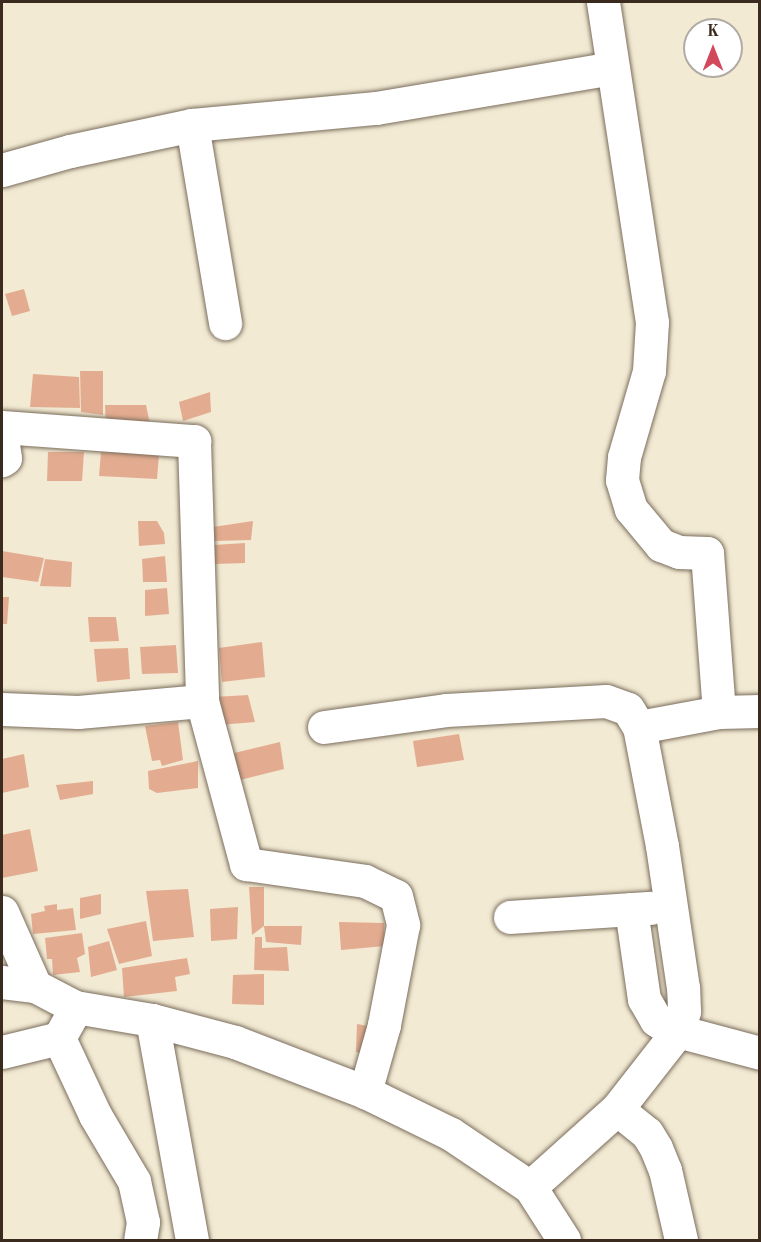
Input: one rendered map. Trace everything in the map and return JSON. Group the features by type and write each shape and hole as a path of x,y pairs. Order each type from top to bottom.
{"street":[{"path":"603,2 652,322 649,371 624,457 622,480 631,509 661,545 679,552 707,553 719,712"},
{"path":"2,170 70,151 192,125 376,108 613,68"},
{"path":"192,125 225,323"},
{"path":"2,451 194,441 202,701 246,864 365,881 396,896 403,925 384,1025 365,1092"},
{"path":"2,709 78,711 202,701"},
{"path":"324,727 446,710 606,701 628,709 639,727 662,846 683,988 684,1011 678,1031 616,1109 530,1187"},
{"path":"639,727 719,712 759,711"},
{"path":"510,917 671,906"},
{"path":"631,909 647,1007 663,1025 759,1053"},
{"path":"2,912 35,986"},
{"path":"2,982 35,986 75,1007 152,1020 235,1042 365,1092 451,1134 530,1187 564,1240"},
{"path":"2,1052 59,1038 75,1007"},
{"path":"152,1020 192,1240"},
{"path":"59,1038 95,1114 134,1181 143,1222 140,1240"},
{"path":"616,1109 647,1133 656,1148 665,1170 681,1240"}],"building":[{"path":"24,289 30,311 12,316 5,294"},
{"path":"80,371 103,371 103,415 81,412"},
{"path":"33,374 79,377 80,408 30,407"},
{"path":"210,392 211,412 183,421 179,402"},
{"path":"105,405 146,405 151,429 106,430"},
{"path":"48,452 84,452 82,481 47,481"},
{"path":"101,452 159,454 157,479 99,476"},
{"path":"138,521 157,521 164,533 165,544 139,546"},
{"path":"253,521 251,540 214,541 213,527"},
{"path":"245,543 245,563 215,564 214,545"},
{"path":"2,551 44,558 38,582 2,577"},
{"path":"165,556 167,582 143,582 142,559"},
{"path":"45,559 72,562 71,587 40,586"},
{"path":"167,588 169,614 145,616 145,590"},
{"path":"2,597 9,597 7,624 2,624"},
{"path":"88,617 116,617 119,641 90,642"},
{"path":"262,642 265,677 222,682 219,648"},
{"path":"176,645 178,673 142,674 140,647"},
{"path":"128,648 130,679 97,682 94,649"},
{"path":"248,695 255,722 219,725 213,697"},
{"path":"178,722 183,760 162,766 160,760 152,761 145,726"},
{"path":"459,734 464,760 417,767 413,741"},
{"path":"280,742 284,769 236,781 230,754"},
{"path":"24,754 29,787 2,793 2,759"},
{"path":"198,761 198,788 157,793 149,789 148,771"},
{"path":"93,781 93,794 60,800 56,785"},
{"path":"30,829 38,871 2,878 2,835"},
{"path":"249,887 264,887 264,926 252,935"},
{"path":"188,889 194,937 153,941 146,891"},
{"path":"101,894 101,914 80,919 80,898"},
{"path":"57,904 57,910 73,908 76,930 33,934 31,914 45,911 44,906"},
{"path":"238,907 237,939 211,941 210,909"},
{"path":"146,921 152,956 119,964 107,929"},
{"path":"339,922 384,923 385,946 341,950"},
{"path":"264,926 302,926 301,945 266,942"},
{"path":"82,933 85,954 77,958 80,972 53,975 52,959 47,959 45,938"},
{"path":"255,937 262,937 262,948 287,947 289,971 254,970"},
{"path":"109,941 117,970 91,977 88,947"},
{"path":"187,958 190,974 175,977 177,991 124,997 122,968"},
{"path":"264,974 264,1005 232,1004 233,975"},
{"path":"357,1024 368,1026 368,1055 356,1052"}]}
